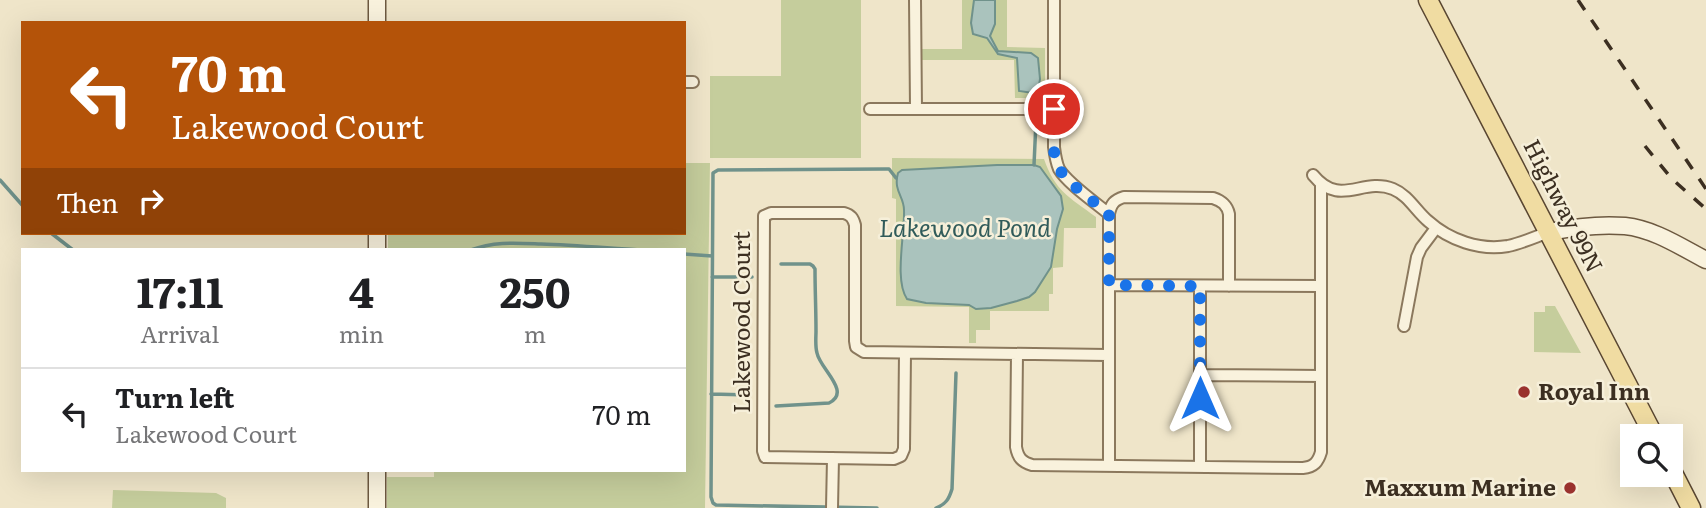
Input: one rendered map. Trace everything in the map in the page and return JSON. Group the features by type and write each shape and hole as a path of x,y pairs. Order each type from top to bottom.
{"main road":[{"name":"Highway 99N","path":"1428,0 1648,424"},
{"path":"1680,487 1691,508"}],"street":[{"path":"377,0 377,21"},
{"path":"915,0 916,109"},
{"path":"1054,0 1054,147 1057,165 1064,176 1109,214"},
{"path":"870,109 1054,109"},
{"path":"1313,175 1321,185 1340,191 1372,186 1392,189 1410,202 1436,228 1469,244 1484,247 1509,246 1549,232 1579,227 1627,226 1649,233 1706,260"},
{"path":"1017,354 1016,447 1020,459 1025,463 1303,468 1315,464 1321,452 1321,185"},
{"path":"1109,466 1111,206 1125,197 1219,200 1229,214 1229,286"},
{"name":"Lakewood Court","path":"905,353 903,454 898,458 769,458 763,454 764,216 849,215 855,225 856,346 859,350 1108,355"},
{"path":"1404,326 1417,257 1436,228"},
{"path":"1109,285 1321,286"},
{"path":"1200,286 1200,467"},
{"path":"1201,375 1321,376"},
{"path":"832,505 833,458"},
{"path":"377,472 377,508"}],"green space":[{"path":"781,0 861,0 861,158 710,158 710,76 781,76"},
{"path":"962,0 1007,0 1007,47 1045,48 1045,98 1015,98 1014,60 922,60 922,49 962,49"},
{"name":"Lakewood Pond","path":"892,158 1044,159 1058,186 1096,217 1096,228 1064,228 1063,267 1053,268 1053,294 1049,294 1049,311 990,311 990,330 976,330 976,343 969,343 969,307 896,306 896,199 892,198"},
{"path":"686,163 710,163 705,508 387,508 387,477 434,477 434,472 686,472 686,248 388,248 388,235 686,235"},
{"path":"1545,306 1555,306 1581,353 1534,352 1534,312 1545,312"},
{"path":"113,490 216,493 226,498 226,508 112,508"}],"water":[{"path":"974,0 995,0 995,24 990,36 998,51 1031,53 1038,58 1038,92 1019,91 1017,58 998,54 987,38 973,34 971,23"},
{"name":"Lakewood Pond","path":"997,165 1040,167 1061,196 1063,209 1051,267 1035,292 1017,301 976,309 969,305 926,303 907,299 901,280 904,210 897,184 898,173 902,170"}],"waterway":[{"path":"1034,165 1036,121"},
{"path":"877,508 713,503 713,173 718,170 889,169 896,178"},
{"path":"0,180 21,204"},
{"path":"54,235 70,248"},
{"path":"478,248 514,243 610,248"},
{"path":"686,254 712,256"},
{"path":"776,406 829,403 837,393 833,380 816,350 815,269 810,264 781,264"},
{"path":"712,277 752,277"},
{"path":"936,508 947,501 952,489 956,373"},
{"path":"711,394 750,395"}],"railway":[{"path":"1578,0 1706,189"},
{"path":"1645,146 1672,179 1706,209"}],"place":[{"name":"Royal Inn","path":"1524,392"},
{"name":"Maxxum Marine","path":"1570,488"}],"route":[{"path":"1054,109 1057,165 1064,176 1109,214 1109,285 1200,286 1200,398"}]}
